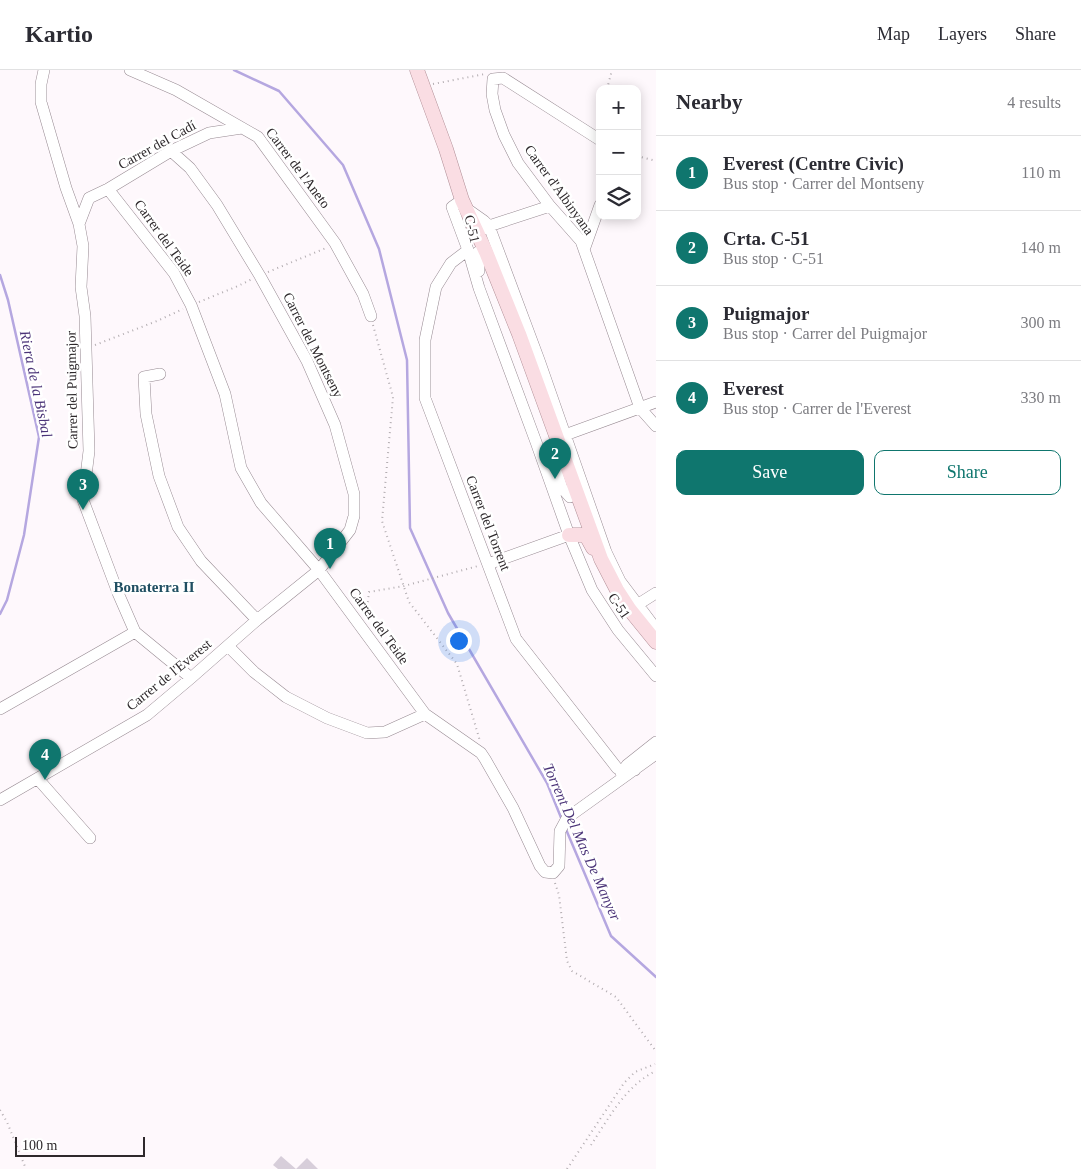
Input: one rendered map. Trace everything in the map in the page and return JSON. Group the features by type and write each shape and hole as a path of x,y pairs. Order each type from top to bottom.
{"main road":[{"name":"C-51","path":"417,70 446,149 461,205 472,234 473,251 485,285 501,307 522,365 530,376 550,431 558,440 570,497 593,558 608,590 624,615 656,654"},
{"name":"C-51","path":"461,205 483,229 601,559 631,604 630,610 654,633"},
{"path":"483,229 477,238 489,270 485,285"},
{"path":"569,536 584,535 588,539 615,594 631,604"}],"street":[{"name":"Carrer del Puigmajor","path":"44,70 41,84 41,102 66,188 79,224 83,246 81,287 85,316 89,452 83,500 118,593 135,632 191,678"},
{"name":"Carrer de l'Aneto","path":"130,70 176,90 258,137 335,243 363,294 371,316"},
{"path":"492,75 503,78 596,137"},
{"name":"Carrer d'Albinyana","path":"492,75 492,94 495,110 504,135 518,163 550,206 581,241 640,408 656,426"},
{"name":"Carrer del Cadí","path":"88,198 108,189 171,151 209,133 242,128"},
{"name":"Carrer del Montseny","path":"171,151 190,168 217,205 260,276 307,361 336,425 354,494 354,516 350,530 319,570"},
{"path":"66,188 88,198 79,224"},
{"name":"Carrer del Teide","path":"108,189 174,273 191,305 225,394 241,468 261,503 319,570 425,714 481,753 486,759 513,808 540,866 544,872 552,873"},
{"path":"483,229 550,206"},
{"path":"584,250 596,216"},
{"name":"Carrer del Torrent","path":"473,251 451,263 436,287 425,340 425,398 516,639 619,774"},
{"path":"485,285 536,442 569,536 592,590 618,630 656,676"},
{"path":"160,374 144,376 146,414 158,476 178,527 201,561 257,620"},
{"path":"558,440 656,402"},
{"path":"488,564 569,536"},
{"name":"Carrer de l'Everest","path":"0,800 147,716 257,620 319,570"},
{"path":"631,604 656,593"},
{"path":"0,709 135,632"},
{"path":"228,646 254,672 286,697 327,718 367,733 385,732 425,714"},
{"path":"552,873 558,866 560,830 567,818 656,742"},
{"path":"619,774 635,770 656,754"},
{"path":"38,779 90,838"}],"path":[{"path":"608,85 612,70"},
{"path":"422,86 484,74 492,75"},
{"path":"641,157 656,161"},
{"path":"86,349 157,321 335,243"},
{"path":"371,316 393,397 382,521 409,602 457,664 480,740"},
{"path":"364,631 369,592 404,586 488,564"},
{"path":"552,873 559,895 567,961 572,972 616,997 656,1052"},
{"path":"592,1145 628,1092 637,1082 656,1070 654,1066 656,1062"},
{"path":"567,1169 624,1083 635,1072 656,1062"},
{"path":"0,1110 7,1122 26,1169"}],"building":[{"path":"281,1156 296,1169 278,1169 273,1165"},
{"path":"307,1158 318,1169 296,1169"}],"waterway":[{"name":"Torrent Del Mas De Manyer","path":"234,70 279,91 343,165 379,249 407,360 410,528 448,613 547,783 562,820"},
{"name":"Riera de la Bisbal","path":"0,275 8,300 39,437 24,535 7,600 0,614"},
{"name":"Torrent Del Mas De Manyer","path":"565,827 611,936 656,977"}],"place":[{"name":"Crta. C-51","path":"555,479"},
{"name":"Puigmajor","path":"83,510"},
{"name":"Everest (Centre Civic)","path":"330,569"},
{"name":"Everest","path":"45,780"}],"district":[{"name":"Bonaterra II","path":"154,587"}]}
